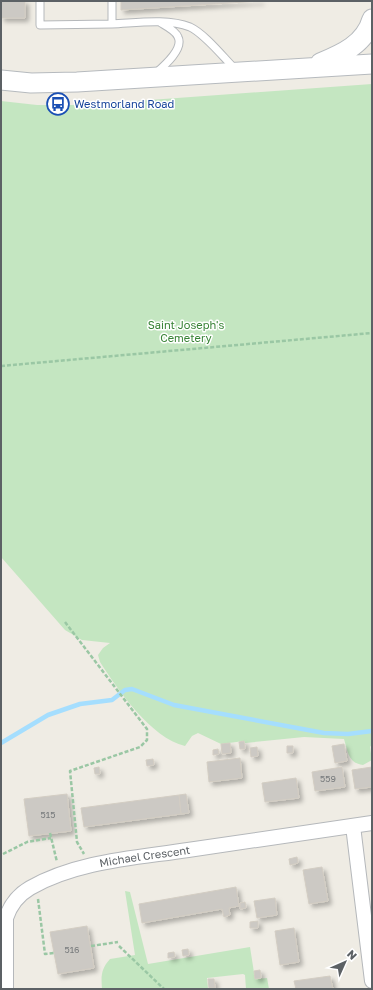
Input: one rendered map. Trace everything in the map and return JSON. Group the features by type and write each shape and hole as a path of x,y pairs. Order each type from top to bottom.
{"street":[{"path":"309,68 351,48 365,35 372,19"},
{"path":"1,80 31,83 372,64"},
{"name":"Michael Crescent","path":"6,989 6,918 8,911 20,896 36,884 91,866 372,824"},
{"path":"353,826 372,981"}],"lane":[{"path":"40,1 40,25 161,22 191,27 203,36 238,72"},
{"path":"112,1 112,24"},
{"path":"151,77 168,63 177,51 179,40 178,36 161,22"}],"path":[{"path":"1,366 372,333"},
{"path":"65,622 147,729 147,740 140,747 70,771 77,842 91,866"},
{"path":"50,833 61,875"},
{"path":"3,854 27,842 51,838"},
{"path":"36,884 45,954 54,953"},
{"path":"91,946 118,942"},
{"path":"119,946 164,989"}],"green space":[{"name":"Saint Joseph's Cemetery","path":"372,84 372,744 370,747 372,760 363,765 354,762 349,756 344,739 304,737 221,744 198,733 192,736 185,746 172,741 148,723 136,712 116,686 100,662 98,655 103,648 110,643 82,640 65,630 1,557 1,101 37,105 81,105"},
{"path":"125,891 130,892 148,964 250,947 255,979 267,978 269,989 246,989 245,975 243,974 207,978 208,989 102,989 102,973 110,959 135,955"}],"building":[{"path":"1,1 25,1 25,18 1,18"},
{"path":"121,1 261,1 121,10"},
{"path":"244,741 245,749 240,749 239,742"},
{"path":"230,743 231,753 222,754 221,744"},
{"path":"344,744 347,761 335,763 332,746"},
{"path":"287,746 293,746 293,753 287,753"},
{"path":"257,747 258,756 251,757 250,748"},
{"path":"218,749 219,754 213,755 213,750"},
{"path":"240,758 242,778 209,782 207,762"},
{"path":"153,759 154,765 147,766 146,760"},
{"path":"99,767 100,774 95,774 94,768"},
{"path":"342,767 345,787 315,791 312,772"},
{"path":"372,767 372,787 355,789 352,770"},
{"path":"296,778 299,798 265,802 262,783"},
{"path":"67,794 71,831 29,836 24,799"},
{"path":"186,794 189,813 181,814 179,795"},
{"path":"179,795 181,814 84,827 81,808"},
{"path":"297,857 298,863 290,865 289,859"},
{"path":"322,867 328,901 309,904 303,870"},
{"path":"236,887 239,906 229,908 230,915 224,917 222,909 142,923 139,904"},
{"path":"275,898 277,915 257,918 254,901"},
{"path":"245,902 246,908 240,909 240,903"},
{"path":"258,921 258,928 250,928 250,922"},
{"path":"87,926 94,968 58,974 50,932"},
{"path":"294,928 299,962 280,965 275,931"},
{"path":"188,949 189,955 183,956 182,950"},
{"path":"174,952 175,957 168,958 168,953"},
{"path":"260,970 261,978 255,979 254,971"},
{"path":"330,976 333,989 296,989 294,981"},
{"path":"208,979 214,979 215,988 209,988"}],"waterway":[{"path":"1,743 48,715 80,704 112,700 125,690 132,689 174,705 324,733 348,734 372,731"}],"place":[{"name":"Westmorland Road","path":"58,104"}]}
